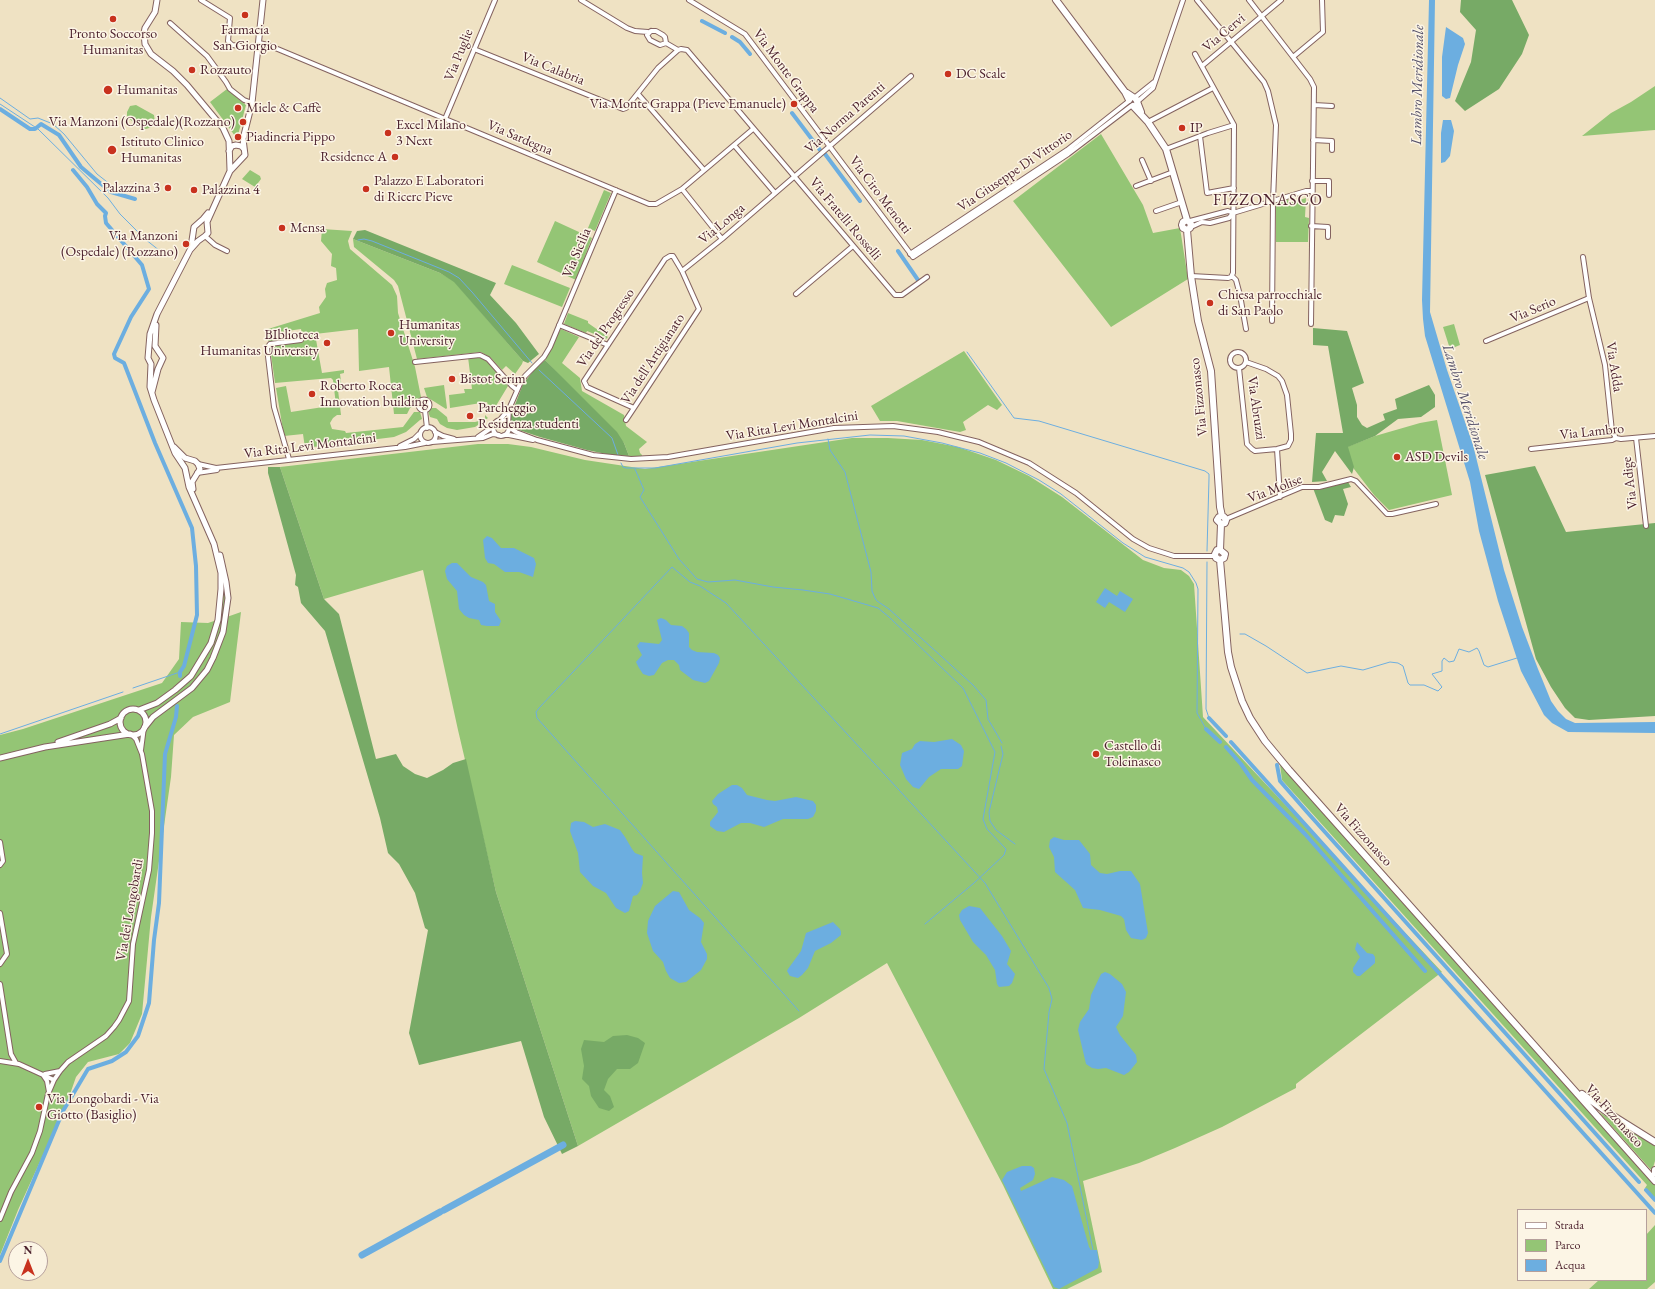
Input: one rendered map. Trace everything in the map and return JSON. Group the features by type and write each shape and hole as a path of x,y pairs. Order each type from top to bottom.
{"main road":[{"name":"Via Fizzonasco","path":"1056,0 1148,122 1166,149 1189,224 1191,276 1198,321 1211,371 1218,494 1224,517 1219,517 1217,520 1221,524 1220,550 1225,554 1224,557 1216,557 1231,667 1242,700 1250,718 1265,741 1294,776 1655,1181"},
{"name":"Via Fizzonasco","path":"1571,1086 1607,1112 1655,1142"}],"street":[{"path":"157,0 155,12 144,34 145,44 152,54 187,85 214,116 228,137 244,150"},
{"name":"Via Sardegna","path":"201,0 230,18 228,41 232,45 268,45 649,204 656,204 682,189 753,129"},
{"path":"196,474 191,475 186,471 178,459 154,400 150,387 151,364 148,360 150,336 156,316 190,250 194,227 205,217 230,171 245,155 243,139 252,103 263,0"},
{"name":"Via Puglie","path":"445,118 495,0"},
{"path":"581,0 627,28 635,31 656,31 660,33 665,37 666,43"},
{"name":"Via Monte Grappa","path":"688,0 739,30 750,41 829,146"},
{"name":"Via Giuseppe Di Vittorio","path":"912,256 1004,194 1068,154 1133,102 1150,92 1183,0"},
{"path":"1197,0 1264,82 1268,91 1276,125 1273,201 1272,321"},
{"path":"1249,0 1312,83 1314,92 1311,191 1311,324"},
{"name":"Via Cervi","path":"1202,66 1281,0"},
{"path":"1293,57 1323,32 1322,0"},
{"path":"170,23 208,56 230,89 244,100 252,103"},
{"path":"648,32 648,38 653,43 660,45 666,43 678,50 658,68 638,94 704,170"},
{"name":"Via Calabria","path":"474,49 624,109 638,94"},
{"name":"Via Fratelli Rosselli","path":"678,50 687,50 897,296 902,295 927,277"},
{"path":"1195,54 1234,126 1232,276 1236,280 1239,290 1246,329"},
{"name":"Via Norma Parenti","path":"775,193 911,76"},
{"path":"1148,122 1213,88"},
{"path":"1314,105 1332,106"},
{"path":"1166,149 1200,136 1234,126"},
{"path":"1200,136 1207,193 1234,188"},
{"path":"228,137 230,171"},
{"path":"230,153 243,139"},
{"path":"1313,140 1332,141 1332,150"},
{"path":"734,145 775,193"},
{"name":"Via Ciro Menotti","path":"829,146 912,256"},
{"path":"230,153 234,160 240,160"},
{"path":"1142,160 1151,181"},
{"path":"1136,186 1173,172"},
{"path":"1312,181 1329,182 1329,195"},
{"path":"682,189 722,239"},
{"name":"Via Sicilia","path":"509,409 525,376 547,353 616,190"},
{"path":"1189,224 1202,222 1210,223 1229,218 1234,213 1306,191 1311,191"},
{"name":"Via Longa","path":"682,271 775,193"},
{"path":"190,250 204,237 208,231 206,222 215,200"},
{"path":"1156,211 1182,202"},
{"path":"199,223 203,223 207,226"},
{"path":"1311,226 1328,227 1328,238"},
{"path":"194,234 197,237 204,237 227,251"},
{"path":"796,294 853,246"},
{"name":"Via del Progresso","path":"634,408 587,386 584,384 586,378 665,259 673,256 682,271"},
{"name":"Via Adda","path":"1582,257 1589,298 1605,365 1611,429 1616,438"},
{"name":"Via dell'Artigianato","path":"626,420 699,309 682,271"},
{"path":"1191,276 1228,278 1232,276"},
{"name":"Via Serio","path":"1486,341 1589,298"},
{"path":"152,392 163,358 156,349 155,343 156,316"},
{"path":"559,325 608,346"},
{"path":"289,459 274,407 266,348 270,344 301,340"},
{"path":"149,356 154,351 159,352"},
{"path":"1240,352 1245,356 1246,362 1245,365 1239,368 1233,367 1230,358 1231,355 1240,352"},
{"path":"415,362 480,355 488,359 517,390"},
{"path":"1246,362 1272,372 1278,376 1285,387 1291,440 1288,446 1277,449"},
{"path":"151,364 155,366 160,365"},
{"name":"Via Abruzzi","path":"1239,368 1247,444 1255,451 1277,449 1280,497"},
{"path":"499,421 509,409"},
{"path":"494,426 494,430 502,435 508,432 509,409"},
{"path":"425,410 427,428"},
{"name":"Via Rita Levi Montalcini","path":"476,438 499,421 504,421 516,432 537,440 592,455 631,459 668,457 834,428 888,426 938,432 979,442 1029,464 1076,493 1133,539 1149,548 1174,556 1216,557"},
{"name":"Via Rita Levi Montalcini","path":"398,447 416,438 420,432 427,428 434,430 443,436 459,440"},
{"path":"432,442 435,438 434,430"},
{"path":"420,432 420,437 425,443"},
{"name":"Via Rita Levi Montalcini","path":"198,464 210,468 224,467 414,446 432,442 483,438 493,434 509,434 528,440 537,440"},
{"name":"Via Lambro","path":"1531,449 1612,440 1616,438 1655,436"},
{"name":"Via Adige","path":"1636,438 1646,526"},
{"path":"172,445 183,457 198,464 200,469 196,474 192,486 194,496"},
{"path":"0,758 45,747 139,733 153,717 192,688 207,670 223,632 228,598 222,561 189,487 186,471 188,462 192,460"},
{"name":"Via Rita Levi Montalcini","path":"196,474 224,467"},
{"name":"Via Molise","path":"1224,517 1302,488 1350,479 1356,481 1388,514 1436,504"},
{"path":"45,747 110,724 121,718 128,710 139,710 157,703 191,676 211,643 218,620 221,589 220,573 214,544"},
{"path":"139,710 145,717 144,727"},
{"path":"121,718 121,726 130,734"},
{"name":"Via dei Longobardi","path":"0,1219 11,1192 32,1153 40,1131 49,1092 54,1080 68,1062 106,1036 119,1020 129,1001 133,944 149,870 152,845 152,811 142,754 144,727"},
{"name":"Via dei Longobardi","path":"130,734 136,740 142,754"},
{"path":"0,842 3,861 0,865"},
{"path":"0,913 7,954 0,964"},
{"path":"0,984 11,1054 16,1063"},
{"path":"2,1061 11,1054"},
{"path":"2,1061 16,1063 54,1080"},
{"path":"43,1074 60,1071"},
{"path":"43,1074 47,1081 49,1092"}],"green space":[{"path":"1461,0 1512,0 1529,35 1522,54 1499,89 1465,111 1455,101 1471,62 1476,30 1460,12"},
{"path":"1655,86 1655,130 1582,136 1611,113"},
{"path":"227,89 246,105 238,135 235,136 210,102"},
{"path":"136,105 154,115 155,123 152,127 146,129 141,128 127,117 127,112 130,106"},
{"path":"1101,134 1143,205 1153,233 1180,228 1188,279 1111,327 1013,201"},
{"path":"250,170 260,176 261,179 255,187 242,179"},
{"path":"604,190 611,193 595,231 588,228"},
{"path":"1306,198 1305,217 1309,218 1308,242 1276,242 1276,204 1288,199 1289,203"},
{"path":"555,221 592,238 576,280 537,262"},
{"path":"322,229 352,231 348,241 350,249 392,285 397,296 398,313 415,367 421,397 418,404 410,408 407,414 394,414 389,367 359,371 358,329 315,334 322,373 344,370 344,373 340,374 342,388 338,390 341,415 337,415 333,418 330,423 332,429 345,431 346,433 403,427 414,412 420,412 422,419 406,432 394,437 305,448 303,434 284,436 276,388 286,386 291,412 336,405 333,380 331,378 275,383 270,347 303,342 301,329 280,332 280,341 268,341 267,335 268,329 320,313 319,307 326,297 325,289 327,283 337,280 336,268 331,266 332,254 321,241"},
{"path":"365,230 496,283 490,295 516,323 539,354 528,363 523,361 454,282 440,273 353,239 357,231"},
{"path":"353,239 440,273 454,281 523,361 515,374 506,366 502,370 491,358 481,352 417,359 398,286 394,280 354,247"},
{"path":"512,265 570,288 562,307 504,284"},
{"path":"568,313 588,321 588,323 608,337 606,339 564,324"},
{"path":"1454,324 1460,345 1450,349 1443,327"},
{"path":"1313,328 1347,331 1364,383 1352,388 1357,405 1357,417 1362,425 1367,428 1385,420 1383,414 1397,409 1395,399 1429,385 1435,395 1435,407 1421,417 1398,419 1375,436 1348,447 1354,467 1352,474 1335,451 1322,472 1327,481 1312,482 1316,433 1343,433 1328,346 1313,345"},
{"path":"561,329 579,337 562,363 580,378 582,391 624,415 626,426 647,442 639,449 642,456 629,456 624,443 545,360"},
{"path":"964,351 1002,405 997,410 988,405 963,422 966,430 960,432 897,421 880,421 871,406"},
{"path":"468,357 481,358 488,362 508,386 491,414 487,402 450,408 449,395 465,393 464,389 472,389"},
{"path":"545,360 617,432 624,443 629,456 611,455 587,450 513,428 511,424 511,415 523,384 534,370"},
{"path":"444,385 446,409 427,397 424,388"},
{"path":"430,408 436,408 447,417 448,422 475,422 483,420 485,415 488,418 475,427 457,430 447,428 440,424 437,419 430,417 428,411"},
{"name":"ASD Devils","path":"1437,420 1452,495 1389,510 1374,495 1354,469 1347,447 1375,436 1420,423"},
{"path":"852,438 922,440 958,447 996,460 1029,476 1062,497 1143,560 1164,568 1181,570 1189,576 1194,584 1203,717 1442,972 1296,1084 1296,1088 1222,1127 1175,1148 1139,1163 1083,1181 1102,1272 1067,1289 1053,1289 1003,1185 887,963 799,1018 578,1146 496,892 458,730 423,570 324,599 280,467 478,444 508,444 531,447 585,460 645,469"},
{"path":"1535,466 1566,532 1655,523 1655,716 1589,720 1575,718 1565,708 1551,687 1536,659 1485,475"},
{"path":"268,467 280,467 324,599 339,614 376,759 396,754 403,766 415,774 427,778 453,763 466,759 496,892 578,1146 562,1154 544,1117 521,1041 419,1065 409,1033 428,930 425,928 415,893 399,864 388,853 380,818 325,631 301,603 298,587 295,585 296,575 268,473"},
{"path":"1348,482 1351,487 1343,489 1348,504 1344,516 1335,515 1332,523 1325,520 1313,488"},
{"path":"224,575 226,599 224,618 241,612 230,702 193,717 174,735 171,777 151,917 142,1014 130,1043 119,1054 88,1062 76,1077 68,1100 18,1210 0,1255 0,735 23,729 162,683 179,659 181,622 208,623 220,619 223,602"},
{"path":"1280,764 1655,1185 1655,1198 1645,1188 1647,1185 1282,780"},
{"path":"627,1035 638,1038 645,1043 638,1063 630,1069 617,1069 608,1079 604,1090 610,1096 614,1107 609,1111 599,1108 591,1096 589,1086 582,1079 584,1066 581,1049 584,1040 604,1042 613,1036"},
{"path":"1599,1112 1655,1146 1655,1161 1652,1171"},
{"path":"1655,1225 1655,1282 1647,1289 1589,1289 1598,1281 1647,1281 1647,1234"}],"water":[{"path":"1429,0 1435,0 1430,312 1447,370 1473,445 1504,570 1522,627 1538,669 1551,701 1558,711 1566,719 1575,723 1655,722 1655,733 1568,732 1552,723 1544,715 1521,671 1498,601 1479,531 1470,482 1425,336 1423,319 1422,300"},
{"path":"1446,27 1463,38 1465,44 1450,98 1446,99 1442,96 1442,57"},
{"path":"1443,120 1451,120 1454,131 1450,156 1445,162 1441,163 1441,133"},
{"path":"487,536 492,538 501,548 514,548 534,558 536,564 533,577 519,572 505,572 494,564 488,563 485,558 483,540"},
{"path":"452,563 457,563 471,577 483,582 486,585 489,601 495,604 495,612 501,621 499,626 481,625 479,620 469,618 459,609 457,591 447,579 445,571 447,566"},
{"path":"1105,588 1117,596 1120,591 1133,599 1125,612 1109,602 1105,608 1096,602"},
{"path":"661,618 666,620 671,625 682,626 686,629 689,633 689,647 692,650 697,652 714,653 718,655 720,658 719,663 709,681 705,683 693,680 680,670 679,665 674,660 668,660 662,663 654,675 649,676 643,674 636,662 642,655 637,646 640,642 659,644 662,640 657,620"},
{"path":"952,739 961,745 964,751 962,766 958,769 941,769 929,777 919,789 913,787 906,779 900,765 902,753 912,749 915,744 920,741 934,742"},
{"path":"732,785 737,785 742,788 747,795 767,800 775,801 796,797 813,801 816,805 816,811 813,817 808,819 783,819 764,827 750,823 741,823 724,832 717,831 710,826 710,822 718,812 717,807 712,801 718,794"},
{"path":"575,821 584,822 593,827 605,824 620,830 635,853 643,856 643,883 637,895 633,896 629,911 625,913 616,908 606,893 593,886 580,872 578,853 570,831 571,823"},
{"path":"1054,837 1064,840 1079,840 1090,854 1091,865 1100,873 1107,874 1120,871 1131,871 1140,884 1148,933 1146,938 1142,940 1131,938 1126,930 1124,919 1121,916 1100,910 1083,908 1075,890 1055,872 1054,857 1049,847 1050,840"},
{"path":"673,891 679,892 689,910 704,923 701,942 707,954 707,959 701,970 686,982 679,983 670,978 663,962 653,951 647,933 648,921 655,906"},
{"path":"969,906 980,908 1002,936 1011,951 1007,964 1015,974 1012,983 1009,986 999,987 997,984 995,970 986,955 973,942 960,920 959,915 962,910"},
{"path":"833,922 840,929 841,935 831,943 815,951 808,968 802,975 798,978 790,976 787,971 801,951 806,933"},
{"path":"1357,942 1367,953 1373,954 1375,957 1375,963 1360,976 1357,976 1353,972 1353,968 1360,957 1355,949"},
{"path":"1105,972 1110,974 1122,984 1126,992 1123,1016 1116,1027 1120,1035 1136,1055 1137,1062 1129,1072 1124,1075 1106,1068 1092,1068 1086,1064 1078,1030 1080,1022 1089,1009 1091,995 1101,974"},
{"path":"1022,1166 1031,1166 1034,1168 1035,1174 1033,1180 1020,1188 1021,1191 1052,1177 1064,1180 1072,1186 1089,1247 1091,1250 1097,1250 1099,1262 1098,1268 1059,1289 1054,1287 1002,1180 1007,1172"}],"waterway":[{"path":"702,21 725,33"},
{"path":"732,37 740,42 750,54"},
{"path":"0,98 30,119 38,118 53,124 64,134 97,174 111,185 111,187"},
{"path":"0,104 38,129 108,198 120,214 145,239 165,255"},
{"path":"0,109 30,129 35,129 41,124 59,135 81,167 94,178 111,192 135,199"},
{"path":"792,113 820,150"},
{"path":"825,154 860,201"},
{"path":"73,170 87,187 97,204 106,213 106,223 142,265 149,289 131,317 114,354 115,358 124,363 155,443 192,528 196,566 197,615 180,676"},
{"path":"358,240 364,239 372,241 449,272 459,278 532,363"},
{"path":"898,251 918,280"},
{"path":"967,352 1014,418 1039,421 1205,471 1209,474 1207,551"},
{"path":"539,370 612,438 618,455"},
{"path":"621,463 623,467 626,468 655,468 797,443 870,435 904,436 942,443 980,453 1006,463 1039,480 1061,494 1123,543 1145,557 1183,568 1189,572 1198,589 1197,713 1206,729"},
{"path":"828,439 830,450 845,472 871,572 872,591 875,598 973,685 986,700 988,719 1002,743"},
{"path":"635,469 644,490 640,497 679,559 697,579 708,582 735,580 773,587 830,594 878,608 963,688 995,752 983,819 987,829 1006,849 1004,855 974,883 925,924"},
{"path":"1207,562 1206,709 1209,718"},
{"path":"799,1011 537,718 536,712 539,708 672,567 690,582 700,586 726,603 985,883 1049,988 1052,999 1049,1012 1044,1069 1067,1123 1093,1250"},
{"path":"1240,634 1245,634 1266,646 1307,673 1341,666 1363,670 1390,662 1398,663 1403,666 1410,685 1424,685 1438,691 1442,687 1432,674 1442,671 1442,661 1444,658 1449,662 1454,661 1459,649 1469,652 1477,648 1484,665 1488,667 1517,658"},
{"path":"133,688 180,672"},
{"path":"0,734 123,692"},
{"path":"0,1261 63,1111 88,1069 112,1061 126,1052 138,1036 149,1003 154,940 159,903 165,754 176,717 177,706"},
{"path":"1209,718 1226,736"},
{"path":"1206,729 1220,742"},
{"path":"1231,742 1655,1213"},
{"path":"1001,746 1003,754 989,812 990,821 996,830 1015,844"},
{"path":"1226,747 1241,764 1252,780 1305,834 1425,971"},
{"path":"1277,765 1280,781 1639,1182"},
{"path":"444,1210 563,1145"},
{"path":"1646,1190 1655,1200"},
{"path":"362,1255 440,1212"}],"place":[{"name":"Farmacia San Giorgio","path":"245,15"},
{"name":"Pronto Soccorso Humanitas","path":"113,19"},
{"name":"Rozzauto","path":"192,70"},
{"name":"DC Scale","path":"948,74"},
{"name":"Humanitas","path":"108,90"},
{"name":"Via Monte Grappa (Pieve Emanuele)","path":"794,104"},
{"name":"Miele & Caffè","path":"238,108"},
{"name":"Via Manzoni (Ospedale)(Rozzano)","path":"243,122"},
{"name":"IP","path":"1182,128"},
{"name":"Excel Milano 3 Next","path":"388,133"},
{"name":"Piadineria Pippo","path":"238,137"},
{"name":"Istituto Clinico Humanitas","path":"112,150"},
{"name":"Residence A","path":"395,157"},
{"name":"Palazzina 3","path":"168,188"},
{"name":"Palazzo E Laboratori di Ricerc Pieve","path":"366,189"},
{"name":"Palazzina 4","path":"194,190"},
{"name":"Mensa","path":"282,228"},
{"name":"Via Manzoni (Ospedale) (Rozzano)","path":"186,244"},
{"name":"Chiesa parrocchiale di San Paolo","path":"1210,303"},
{"name":"Humanitas University","path":"391,333"},
{"name":"BIblioteca Humanitas University","path":"327,343"},
{"name":"Bistot Serim","path":"452,379"},
{"name":"Roberto Rocca Innovation building","path":"312,394"},
{"name":"Parcheggio Residenza studenti","path":"470,416"},
{"name":"ASD Devils","path":"1397,457"},
{"name":"Castello di Tolcinasco","path":"1096,754"},
{"name":"Via Longobardi - Via Giotto (Basiglio)","path":"39,1107"}],"district":[{"name":"FIZZONASCO","path":"1268,201"}],"water label":[{"name":"Lambro Meridionale","path":"1418,85"},
{"name":"Lambro Meridionale","path":"1465,402"}]}
